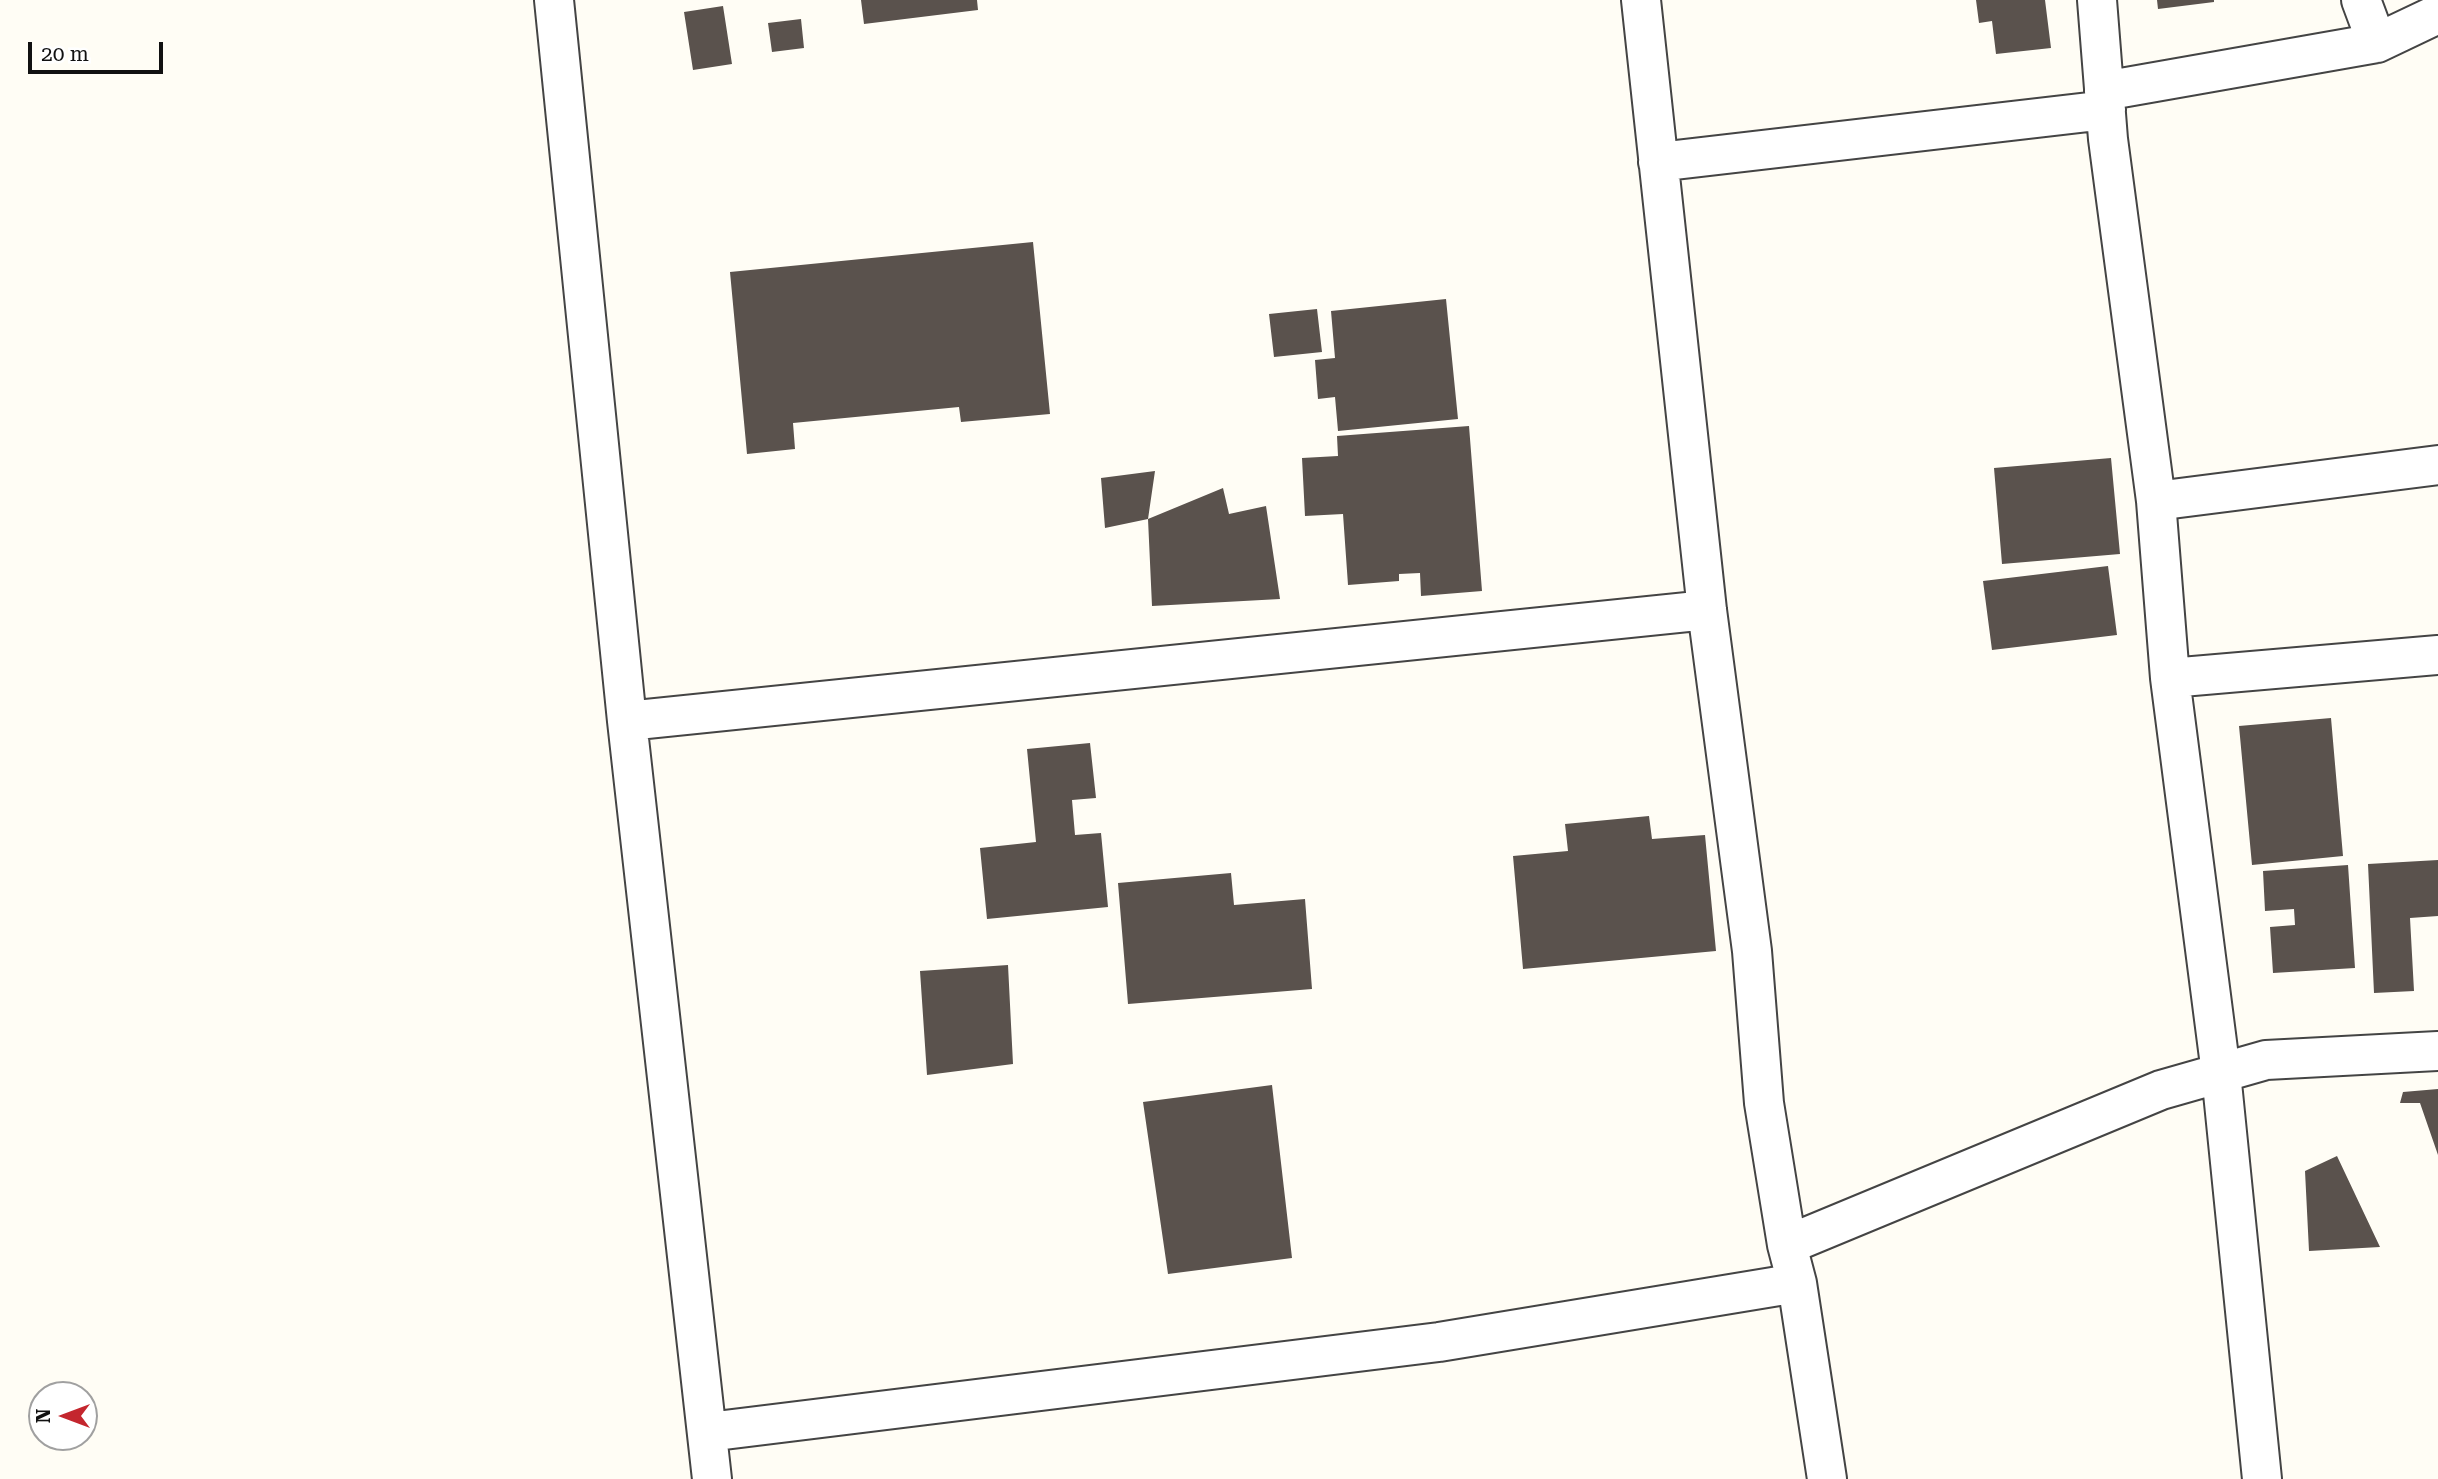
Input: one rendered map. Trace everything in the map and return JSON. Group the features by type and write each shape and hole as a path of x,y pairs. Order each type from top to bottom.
{"street":[{"path":"554,0 626,721 712,1479"},
{"path":"1642,0 1707,610 1752,951 1764,1103 1787,1245 1797,1283 1827,1479"},
{"path":"2097,0 2105,101 2156,501 2170,678 2221,1073 2262,1479"},
{"path":"2361,0 2377,43"},
{"path":"1658,162 2105,101 2377,43 2438,15"},
{"path":"2156,501 2438,466"},
{"path":"626,721 1707,610"},
{"path":"2170,678 2438,654"},
{"path":"1787,1245 2161,1090 2266,1060 2438,1051"},
{"path":"708,1432 1438,1342 1797,1283"}],"building":[{"path":"861,0 977,0 978,10 864,24"},
{"path":"1976,0 2045,0 2051,48 1996,54 1992,21 1979,23"},
{"path":"2157,0 2214,0 2214,2 2158,9"},
{"path":"723,6 732,64 693,70 684,12"},
{"path":"801,19 804,48 772,52 768,23"},
{"path":"1033,242 1050,414 961,422 959,407 793,423 795,449 747,454 730,272"},
{"path":"1446,299 1458,419 1338,431 1335,397 1318,399 1315,360 1335,358 1331,311"},
{"path":"1317,309 1322,352 1274,357 1269,314"},
{"path":"1469,426 1482,591 1421,596 1420,573 1399,574 1399,581 1348,585 1343,514 1305,516 1302,458 1338,456 1337,436"},
{"path":"2111,458 2120,554 2002,564 1994,468"},
{"path":"1155,471 1148,519 1105,528 1101,478"},
{"path":"1223,488 1229,514 1266,506 1280,599 1152,606 1148,519"},
{"path":"2108,566 2117,635 1992,650 1983,581"},
{"path":"2331,718 2343,856 2252,865 2239,726"},
{"path":"1090,743 1096,798 1072,800 1075,835 1101,833 1108,907 987,919 980,848 1036,842 1027,749"},
{"path":"1649,816 1652,839 1705,835 1716,951 1523,969 1513,856 1568,851 1565,824"},
{"path":"2438,860 2438,916 2410,918 2414,991 2374,993 2368,864"},
{"path":"2348,865 2355,968 2273,973 2270,927 2295,925 2294,909 2265,911 2263,871"},
{"path":"1231,873 1234,905 1305,899 1312,989 1128,1004 1118,883"},
{"path":"1008,965 1013,1064 927,1075 920,971"},
{"path":"1272,1085 1292,1258 1168,1274 1143,1102"},
{"path":"2438,1089 2438,1155 2420,1103 2400,1103 2403,1092"},
{"path":"2337,1156 2380,1247 2309,1251 2305,1171"}]}
